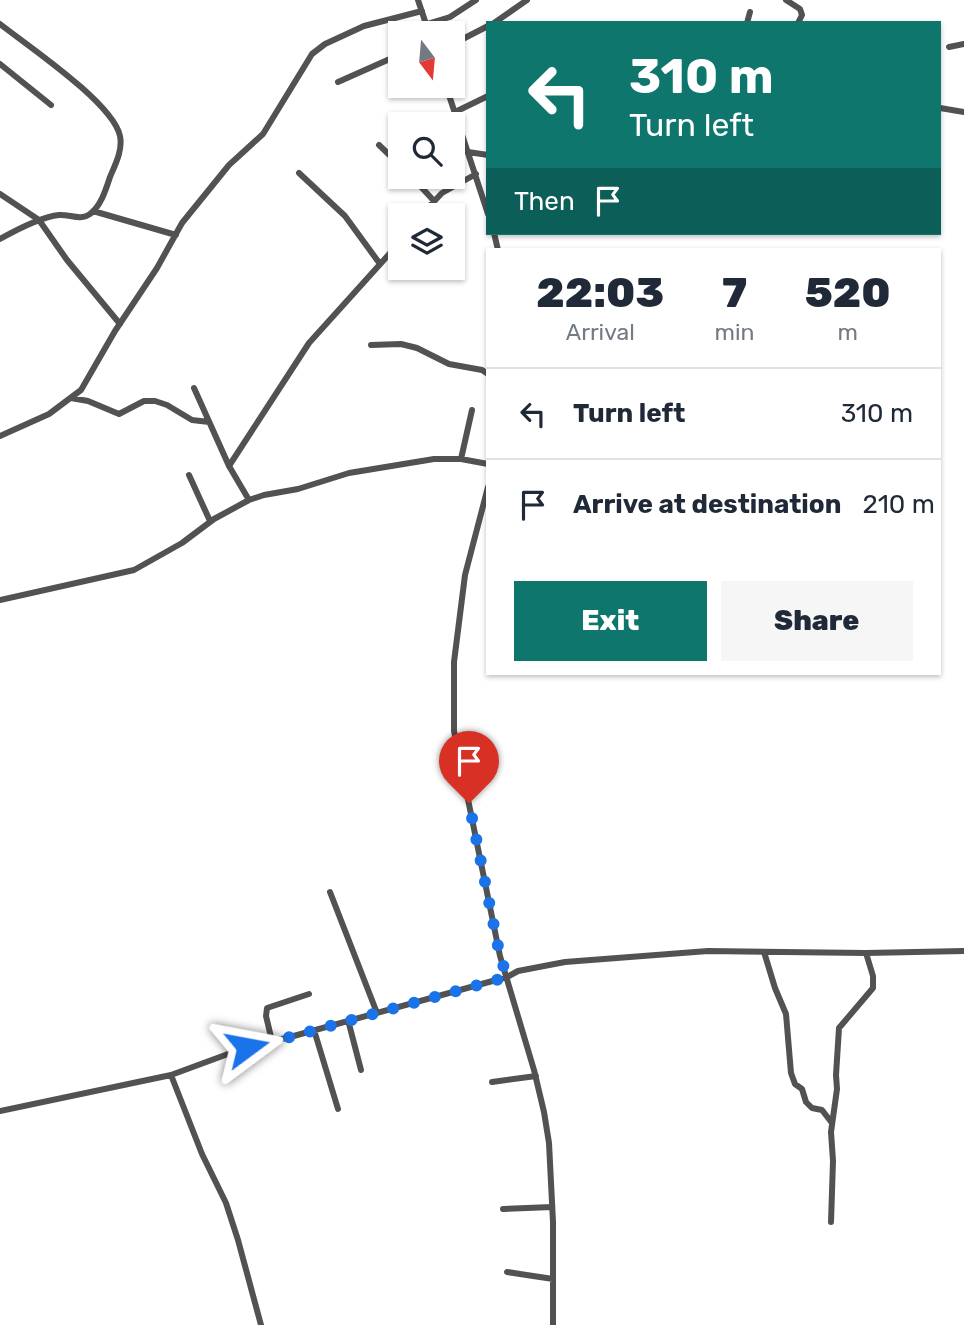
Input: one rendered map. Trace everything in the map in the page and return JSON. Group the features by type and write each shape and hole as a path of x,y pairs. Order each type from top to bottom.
{"street":[{"path":"418,0 426,21"},
{"path":"437,21 450,17 476,0"},
{"path":"497,21 527,0"},
{"path":"786,0 800,9 802,15 800,21"},
{"path":"0,436 49,414 81,390 120,324 158,268 182,223 229,165 262,134 312,54 325,44 364,26 422,11"},
{"path":"748,21 750,12"},
{"path":"0,24 92,98 114,121 120,135 121,147 106,189 93,211 83,218 61,215 39,220 0,239"},
{"path":"466,37 486,27"},
{"path":"949,47 964,44"},
{"path":"338,82 388,60"},
{"path":"0,64 51,105"},
{"path":"450,98 455,112 486,97"},
{"path":"941,108 964,113"},
{"path":"465,143 486,207"},
{"path":"379,145 388,154"},
{"path":"468,152 486,155"},
{"path":"299,173 345,216 380,264"},
{"path":"423,189 434,201 442,193 476,174"},
{"path":"480,187 486,184"},
{"path":"0,194 39,220 67,260 120,324"},
{"path":"93,211 176,235"},
{"path":"229,466 309,343 388,255"},
{"path":"371,345 401,344 417,348 449,364 486,373"},
{"path":"194,388 229,466 249,500"},
{"path":"71,398 88,401 119,414 144,401 155,401 192,420 209,422"},
{"path":"461,459 472,410"},
{"path":"0,600 134,570 173,548 210,521 249,500 298,489 349,472 434,459 461,459 486,464"},
{"path":"190,475 210,521"},
{"path":"486,495 465,575 454,662 452,705 457,753 500,956 536,1076 549,1143 553,1325"},
{"path":"330,892 377,1013"},
{"path":"0,1111 171,1075 247,1047 507,977 518,971 565,962 708,951 964,951"},
{"path":"764,952 786,1014 791,1073 795,1084 802,1089 806,1102 812,1108 822,1110 832,1123"},
{"path":"831,1222 831,1132 838,1089 836,1076 839,1028 873,988 873,976 866,953"},
{"path":"272,1041 266,1016 267,1008 309,994"},
{"path":"348,1020 361,1070"},
{"path":"314,1030 338,1109"},
{"path":"171,1075 202,1154 226,1203 261,1325"},
{"path":"492,1082 536,1076"},
{"path":"503,1209 552,1207"},
{"path":"507,1272 553,1279"}],"route":[{"path":"247,1047 507,977 500,956 469,803"}]}
